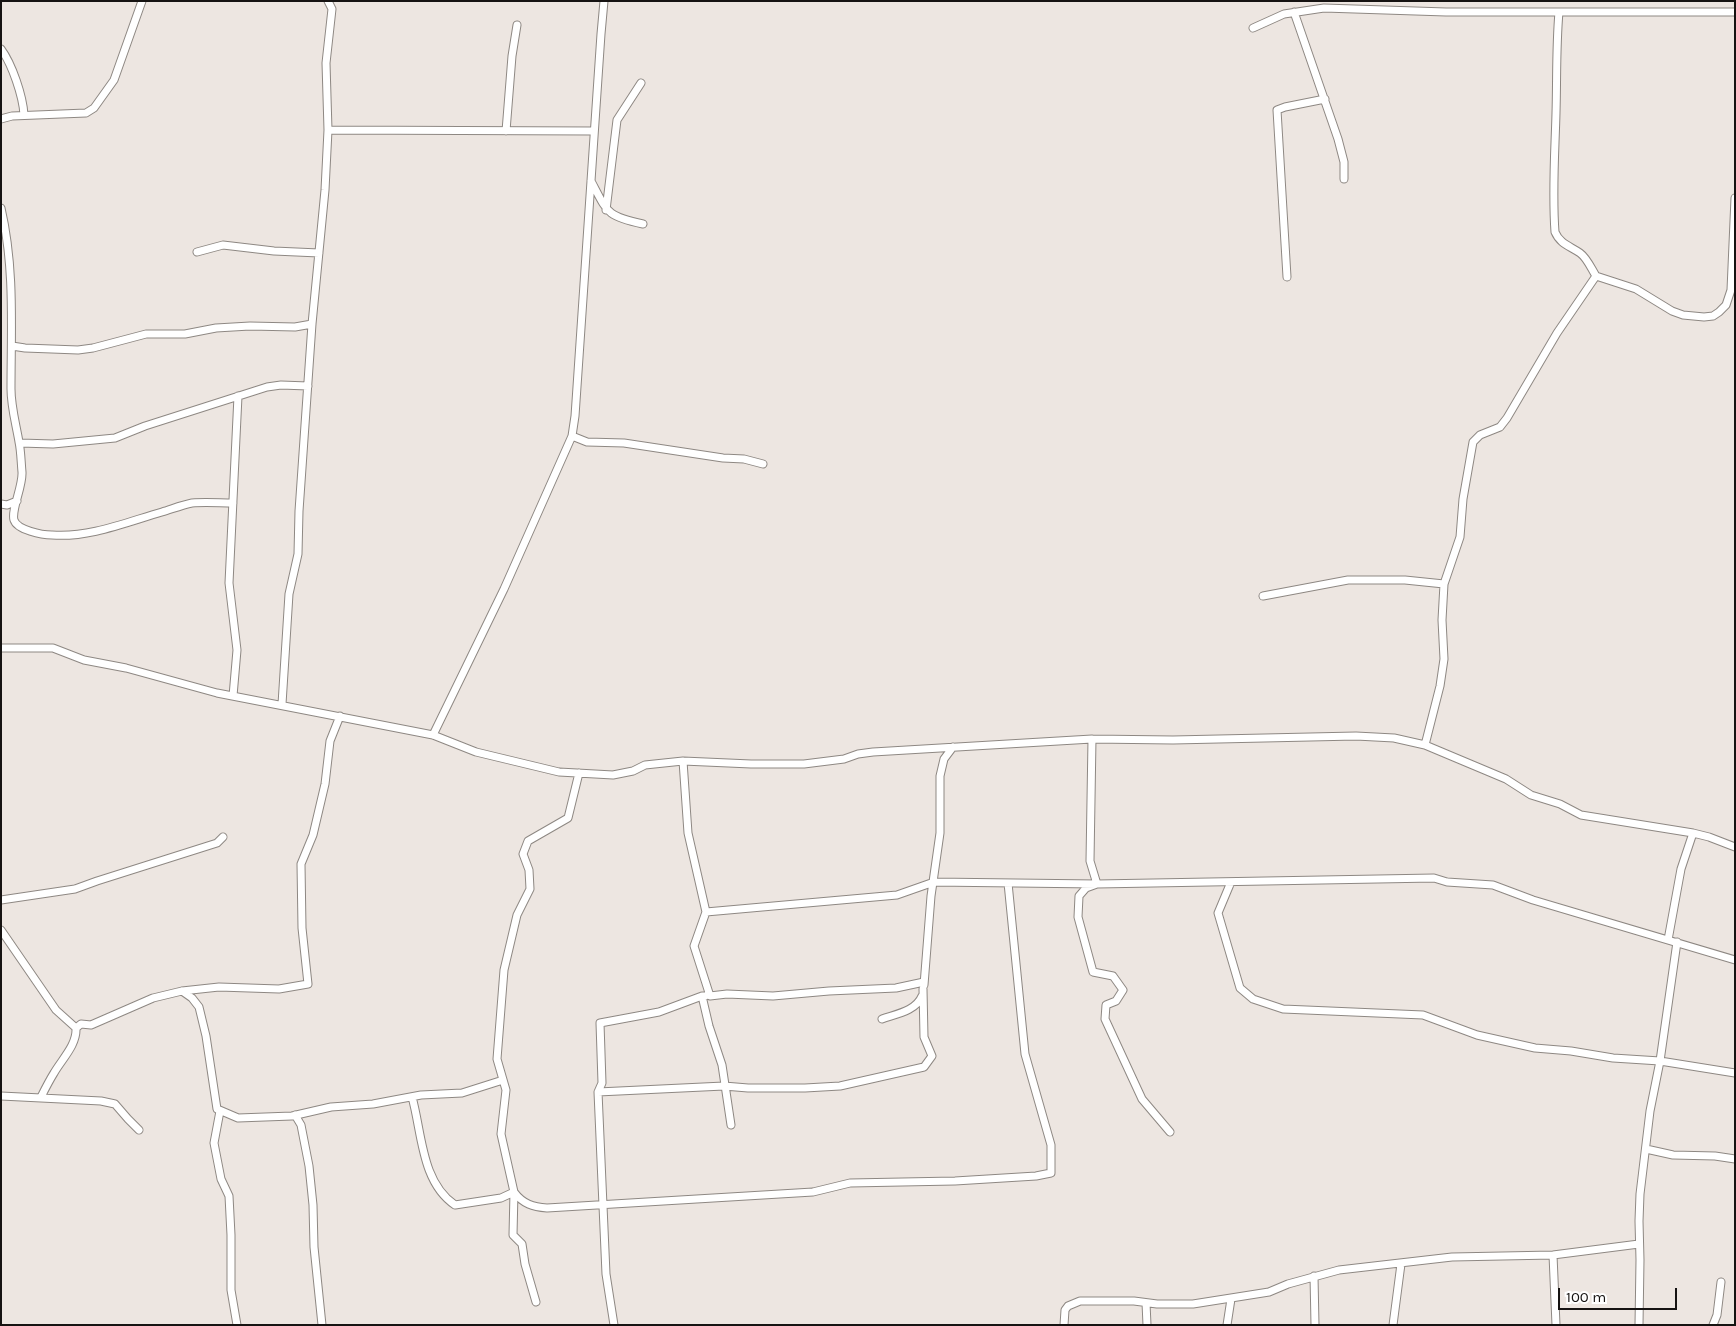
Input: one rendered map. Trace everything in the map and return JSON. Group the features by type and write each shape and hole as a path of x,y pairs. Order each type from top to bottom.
{"street":[{"path":"1,119 24,115 86,113 94,108 114,80 142,1"},
{"path":"282,704 289,594 298,554 312,324 328,130 326,63 332,9 328,1"},
{"path":"433,735 504,589 572,436 575,416 604,1"},
{"path":"1253,28 1271,19 1294,12 1324,8 1446,12 1735,12"},
{"path":"1294,12 1342,151 1344,179"},
{"path":"1559,12 1553,166 1555,232 1559,239 1580,252 1596,276 1636,289 1672,311 1683,315 1713,316 1726,305 1731,290 1735,198"},
{"path":"506,131 512,56 517,25"},
{"path":"1,49 6,56 16,83 24,115"},
{"path":"606,210 617,120 641,83"},
{"path":"1287,277 1277,110 1325,99"},
{"path":"328,130 594,131"},
{"path":"591,180 606,210 620,219 643,224"},
{"path":"1,208 4,242 10,269 12,407 20,443 22,482 14,513 14,521 19,526 32,532 68,535 111,527 191,503 233,503"},
{"path":"197,252 223,245 319,253"},
{"path":"1425,745 1437,700 1444,659 1442,620 1444,584 1460,537 1463,499 1473,442 1480,435 1500,427 1507,418 1557,333 1596,276"},
{"path":"12,346 78,350 146,334 185,334 216,328 295,327 312,324"},
{"path":"20,443 53,444 115,438 273,386 308,386"},
{"path":"233,696 237,650 229,583 238,396"},
{"path":"572,436 587,442 624,443 723,458 744,459 763,464"},
{"path":"4,505 17,501"},
{"path":"4,505 14,513"},
{"path":"1263,596 1348,580 1405,580 1444,584"},
{"path":"1,648 53,648 84,660 126,668 233,696 282,704 433,735 476,752 559,772 613,775 633,771 645,766 683,761 804,764 844,759 858,754 873,752 1092,738 1164,740 1356,736 1394,738 1425,745 1506,779 1530,795 1560,804 1581,815 1693,833 1735,847"},
{"path":"76,1028 81,1024 91,1025 153,998 182,991 219,987 279,988 308,984 302,928 301,864 313,835 325,784 330,741 340,716"},
{"path":"1092,738 1090,861 1098,884"},
{"path":"598,1092 724,1086 795,1088 840,1086 924,1067 932,1056 924,1037 924,986 940,833 940,782 944,759 953,747"},
{"path":"937,748 944,759"},
{"path":"683,761 688,833 706,912 694,946 706,996 709,1026 722,1065 731,1125"},
{"path":"536,1302 524,1264 522,1244 513,1235 514,1192 502,1134 506,1090 497,1059 504,970 516,915 530,889 529,870 523,854 528,842 568,818 579,773"},
{"path":"1668,940 1681,870 1693,833"},
{"path":"1,900 75,889 97,880 217,843 223,837"},
{"path":"706,912 897,895 934,882 1098,884 1434,878 1447,882 1493,885 1533,900 1735,960"},
{"path":"1231,882 1218,914 1240,988 1253,999 1283,1009 1423,1015 1477,1035 1535,1048 1571,1051 1613,1058 1660,1061 1735,1073"},
{"path":"514,1192 520,1200 533,1207 547,1208 813,1192 850,1183 955,1181 1036,1176 1051,1173 1051,1145 1025,1054 1008,883"},
{"path":"1098,884 1086,888 1079,896 1078,912 1093,972 1113,976 1123,990 1116,1001 1106,1005 1106,1019 1142,1099 1170,1132"},
{"path":"1,930 56,1010 76,1028 76,1034 68,1053 54,1072 40,1097"},
{"path":"1639,1325 1640,1194 1650,1111 1660,1061 1677,942"},
{"path":"614,1325 606,1274 598,1092 602,1083 600,1023 659,1012 706,996 727,994 773,996 924,986"},
{"path":"882,1019 914,1007 919,1002 924,986"},
{"path":"182,991 192,998 199,1007 206,1036 217,1110 238,1118 295,1115 332,1107 462,1093 503,1080"},
{"path":"1,1096 101,1101 115,1104 139,1130"},
{"path":"412,1097 419,1136 430,1171 446,1198 455,1205 502,1198 514,1192"},
{"path":"220,1111 214,1143 221,1179 229,1196 231,1290 237,1325"},
{"path":"295,1115 300,1125 309,1166 313,1205 314,1247 322,1325"},
{"path":"1646,1149 1673,1155 1716,1156 1735,1159"},
{"path":"1064,1325 1065,1310 1068,1306 1080,1300 1134,1301 1178,1305 1232,1299 1269,1292 1314,1276 1339,1270 1467,1256 1553,1256 1639,1244"},
{"path":"1553,1256 1556,1325"},
{"path":"1393,1325 1401,1264"},
{"path":"1314,1276 1315,1325"},
{"path":"1713,1325 1718,1315 1721,1282"},
{"path":"1228,1325 1232,1299"},
{"path":"1146,1303 1147,1325"}]}
